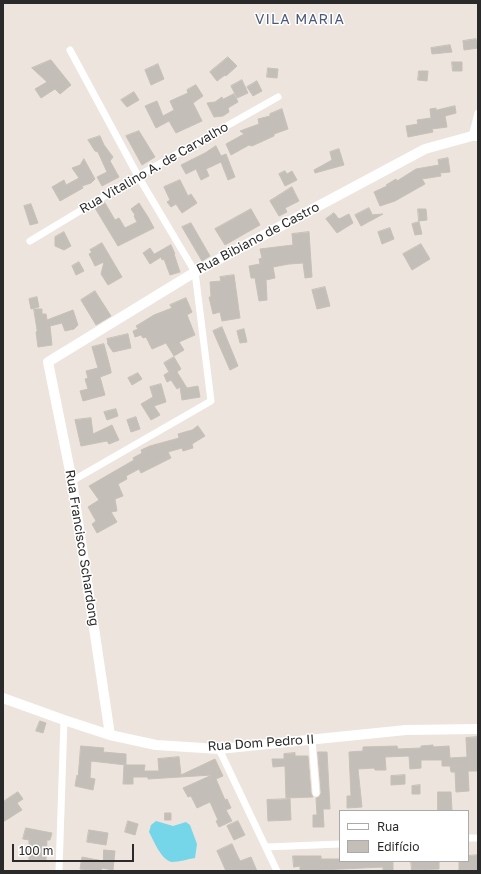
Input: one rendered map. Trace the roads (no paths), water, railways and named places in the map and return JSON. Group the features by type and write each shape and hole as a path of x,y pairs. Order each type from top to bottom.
{"street":[{"path":"70,50 138,176 195,272 211,401 72,480"},
{"name":"Rua Vitalino A. de Carvalho","path":"30,240 138,176 278,97"},
{"path":"475,136 478,113"},
{"name":"Rua Bibiano de Castro","path":"48,362 195,272 425,149 475,136"},
{"name":"Rua Francisco Schardong","path":"48,362 72,480 110,735"},
{"name":"Rua Dom Pedro II","path":"3,698 110,735 156,745 219,749 406,730 478,729"},
{"path":"59,871 64,720"},
{"path":"312,740 316,793"},
{"path":"219,749 276,871"},
{"path":"266,847 339,844"}],"water":[{"path":"156,821 173,826 186,822 190,825 197,844 195,858 172,862 164,858 149,832 151,825"}],"district":[{"name":"VILA MARIA","path":"300,20"}]}
